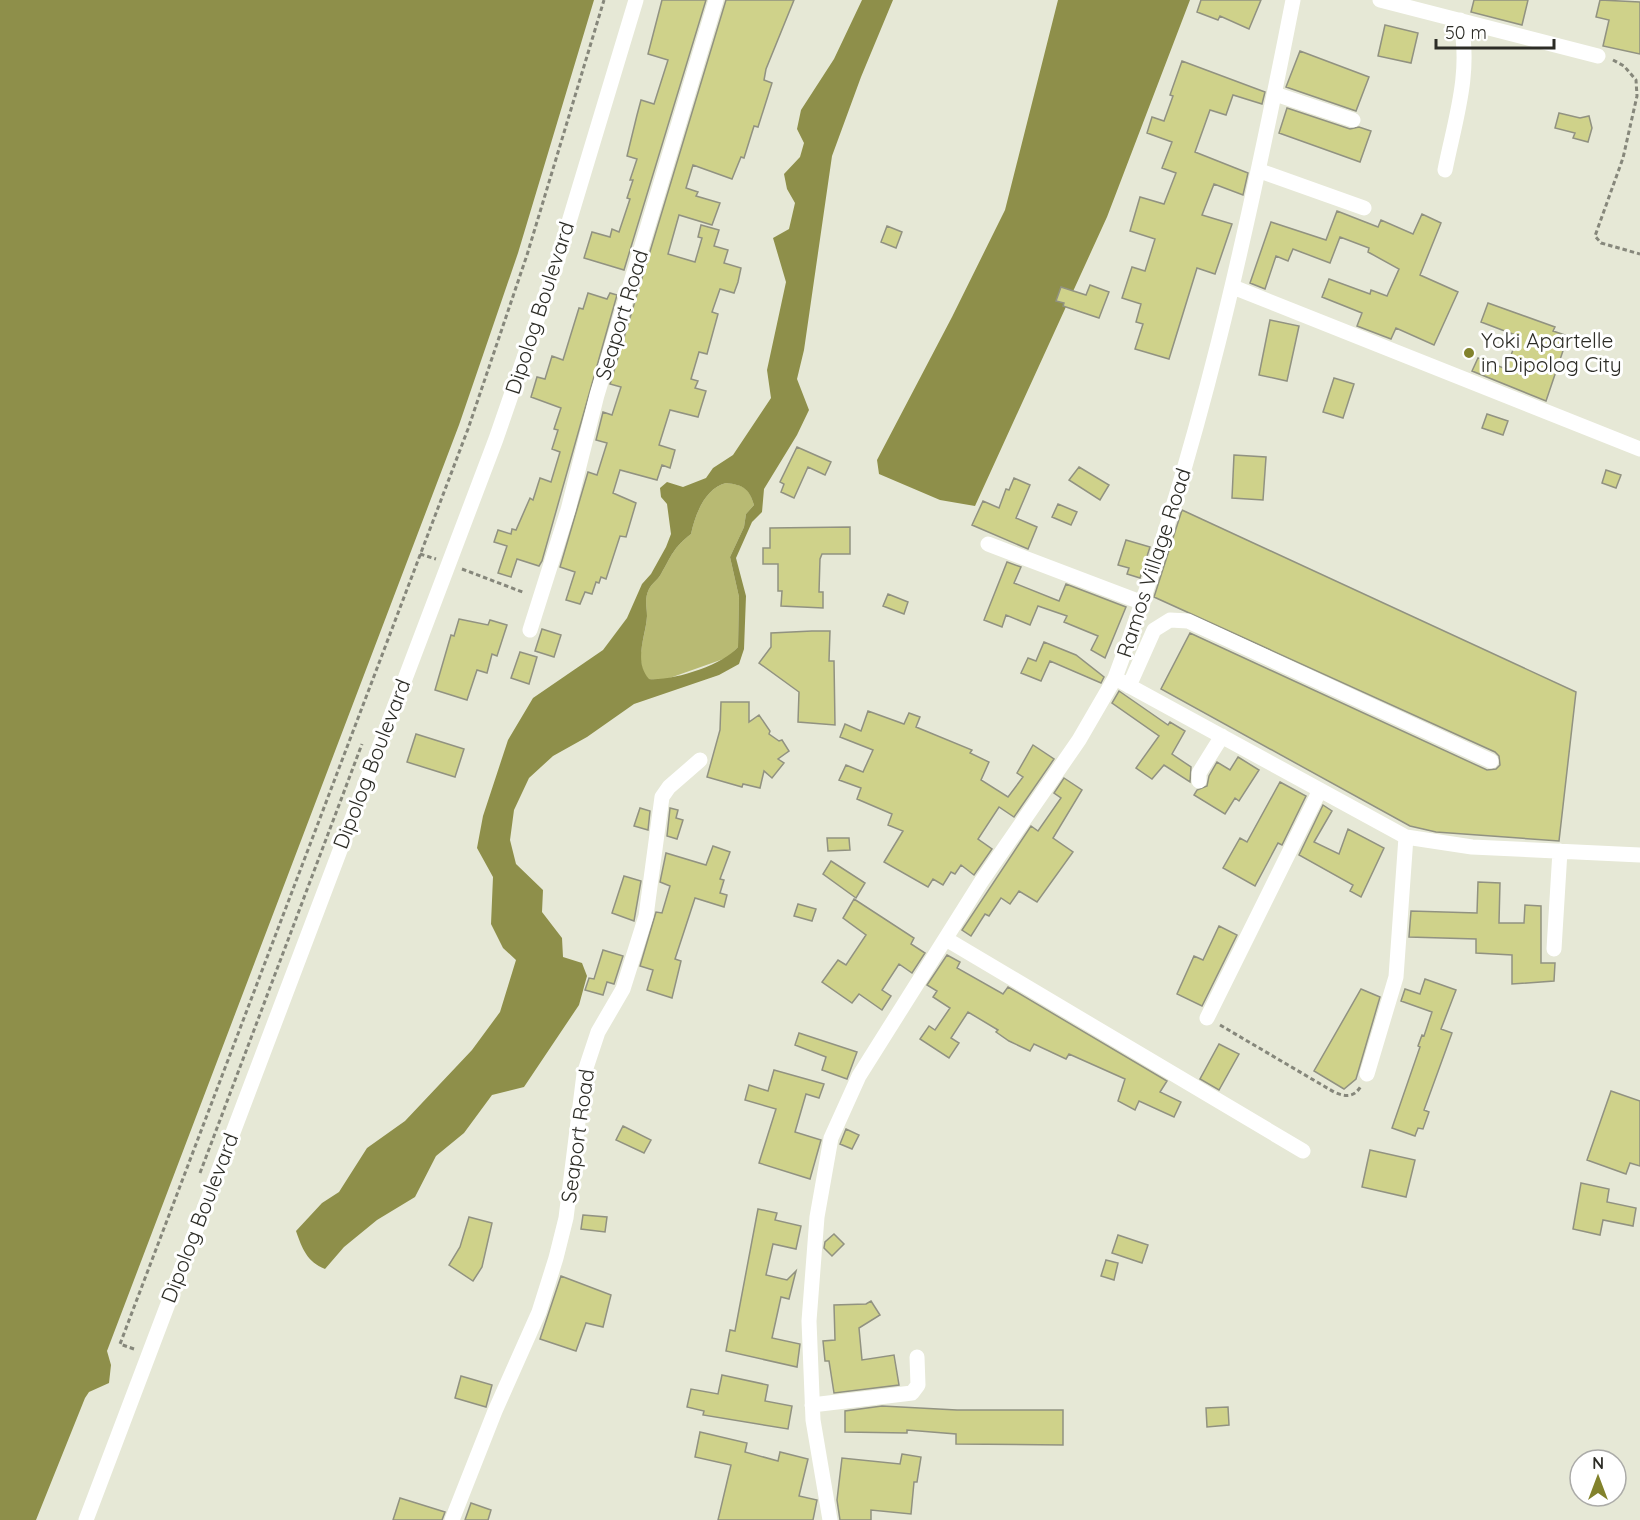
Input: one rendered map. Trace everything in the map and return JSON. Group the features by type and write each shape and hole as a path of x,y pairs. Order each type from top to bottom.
{"street":[{"name":"Dipolog Boulevard","path":"86,1520 496,439 556,264 636,0"},
{"name":"Seaport Road","path":"530,630 568,510 597,395 716,0"},
{"name":"Ramos Village Road","path":"1293,0 1260,171 1233,287 1178,495 1143,603 1115,678 1406,837 1472,847 1640,855"},
{"path":"1380,0 1598,56"},
{"path":"1445,170 1465,70 1465,45 1460,20"},
{"path":"1275,94 1353,120"},
{"path":"1260,171 1364,208"},
{"path":"1233,287 1640,449"},
{"path":"988,544 1143,603"},
{"path":"1129,686 1154,630 1170,620 1188,621 1491,761"},
{"path":"830,1520 812,1405 809,1322 811,1281 824,1169 831,1138 860,1076 981,882 1079,740 1115,678"},
{"path":"1199,781 1199,773 1222,736"},
{"name":"Seaport Road","path":"452,1520 495,1411 539,1312 556,1258 566,1218 584,1074 598,1032 622,989 646,916 663,797 669,787 700,760"},
{"path":"1207,1018 1320,790"},
{"path":"1367,1074 1396,976 1406,837"},
{"path":"1554,949 1560,851"},
{"path":"946,939 1303,1151"},
{"path":"812,1405 912,1394 918,1385 917,1357"}],"path":[{"path":"149,1355 120,1344 468,429 527,255 604,0"},
{"path":"1598,56 1611,60 1630,73 1636,80 1637,96 1623,158 1595,236 1601,243 1640,254"},
{"path":"430,568 438,548"},
{"path":"449,564 540,598"},
{"path":"196,1184 363,743"},
{"path":"1207,1018 1341,1095 1354,1094 1367,1074"},
{"path":"134,1349 138,1338"}],"green space":[{"path":"726,483 745,488 754,505 746,514 744,527 730,557 739,597 738,647 729,657 664,680 648,679 641,665 647,616 647,593 676,548 691,534 698,511 707,496 712,490"}],"shaded area":[{"path":"0,0 594,0 518,253 459,425 107,1351 111,1365 109,1383 89,1392 85,1398 36,1520 0,1520"},
{"path":"862,0 893,0 832,156 804,350 797,379 809,410 797,435 764,489 762,512 752,522 736,558 746,596 744,649 739,664 719,675 634,704 587,737 553,756 529,778 514,810 510,840 516,864 543,890 542,912 562,938 563,957 582,963 587,976 579,1005 524,1087 492,1095 464,1133 436,1156 415,1197 377,1220 344,1247 325,1269 309,1258 296,1231 322,1203 339,1192 367,1148 405,1121 472,1050 500,1012 516,960 503,948 491,924 493,877 477,848 483,816 508,740 533,698 603,650 627,618 642,584 651,574 671,534 667,504 661,497 660,488 667,482 683,487 706,478 713,468 733,455 771,398 767,370 786,282 773,238 789,229 795,203 787,189 784,174 800,157 804,143 797,129 801,110 834,59","holes":["726,483 741,486 747,491 754,505 746,514 744,527 730,557 739,597 738,647 731,654 710,666 671,677 649,679 644,672 641,656 647,616 647,593 676,548 691,534 698,511 707,496 719,486"]},
{"path":"1058,0 1190,0 1107,217 975,506 940,500 879,474 877,460 1005,210"}],"building":[{"path":"662,0 706,0 624,270 584,258 592,232 610,237 612,229 619,232 630,199 627,198 633,180 630,180 637,159 627,156 641,100 654,104 668,60 648,54"},
{"path":"726,0 794,0 766,69 764,80 772,83 758,127 754,126 744,158 741,157 732,179 693,165 686,188 698,192 696,196 720,203 712,225 679,215 668,254 695,262 702,238 698,237 701,225 719,230 714,246 728,250 724,263 741,268 738,282 734,293 720,289 712,312 718,314 707,354 699,352 691,379 698,381 695,388 706,391 698,417 670,410 659,445 675,450 670,468 662,465 657,480 620,470 613,493 636,503 626,537 620,536 606,579 601,577 599,583 596,582 592,594 585,592 580,604 566,600 575,572 560,567 588,472 597,475 607,443 596,440 603,412 612,415 621,387 610,384"},
{"path":"1201,0 1261,0 1249,29 1220,16 1218,20 1197,12"},
{"path":"1474,0 1528,0 1522,25 1471,12"},
{"path":"1600,0 1640,2 1640,54 1603,46 1609,20 1596,17"},
{"path":"1385,25 1418,33 1411,63 1378,56"},
{"path":"1300,51 1369,77 1356,111 1286,87"},
{"path":"1182,61 1265,92 1262,104 1233,95 1226,115 1210,110 1195,152 1248,173 1243,195 1214,184 1202,215 1232,224 1215,274 1197,268 1169,359 1135,349 1143,324 1136,322 1141,304 1122,298 1132,267 1145,271 1155,239 1130,231 1140,197 1164,204 1176,173 1162,168 1172,142 1147,133 1152,117 1164,121"},
{"path":"1287,108 1350,129 1359,127 1371,131 1360,162 1279,133"},
{"path":"1559,113 1580,118 1589,116 1592,128 1588,142 1573,138 1575,133 1555,128"},
{"path":"1337,211 1378,227 1381,220 1413,234 1422,214 1441,223 1420,275 1458,292 1434,345 1396,328 1391,339 1357,326 1362,313 1322,297 1329,279 1370,294 1371,290 1387,296 1399,269 1368,252 1369,248 1340,237 1330,263 1293,249 1288,261 1276,256 1265,289 1250,283 1271,222 1326,240"},
{"path":"887,226 902,232 896,248 881,242"},
{"path":"1090,285 1109,292 1099,318 1063,306 1064,303 1056,301 1061,287 1086,295"},
{"path":"588,293 607,299 610,293 617,295 542,561 539,566 517,559 511,577 498,573 507,546 494,542 498,530 511,534 512,529 516,530 530,498 533,500 540,478 551,482 560,452 552,449 558,430 554,429 561,408 531,397 537,377 545,379 552,356 563,360 579,308 583,309"},
{"path":"1488,303 1555,327 1553,331 1568,336 1546,401 1472,371 1478,358 1506,369 1518,336 1481,322"},
{"path":"1270,320 1299,326 1287,381 1259,375"},
{"path":"1334,378 1354,384 1343,418 1323,412"},
{"path":"1487,414 1508,421 1503,435 1482,428"},
{"path":"797,447 831,462 825,475 808,467 794,498 781,492 784,484 780,482"},
{"path":"1234,455 1266,457 1263,500 1232,498"},
{"path":"1079,467 1109,485 1100,500 1069,480"},
{"path":"1606,470 1621,475 1616,488 1602,483"},
{"path":"1014,478 1030,485 1016,518 1037,527 1028,549 972,525 983,501 999,508 1006,489 1009,490"},
{"path":"1058,504 1077,512 1071,525 1052,517"},
{"path":"1182,510 1576,692 1559,841 1436,832 1410,826 1161,689 1190,633 1487,770 1496,769 1500,765 1499,756 1495,752 1154,597"},
{"path":"850,527 850,554 822,554 820,559 819,592 823,592 823,608 781,606 782,591 778,591 778,564 763,564 763,548 770,548 770,528"},
{"path":"1126,540 1150,547 1140,578 1127,574 1129,568 1118,565"},
{"path":"1007,562 1021,567 1014,583 1059,601 1066,584 1126,607 1105,658 1091,650 1098,636 1064,622 1067,616 1038,606 1030,625 1006,615 1002,627 984,620"},
{"path":"888,594 908,602 904,614 883,606"},
{"path":"459,619 488,625 490,620 507,625 497,656 492,654 487,673 477,670 467,700 435,690 451,635 454,636"},
{"path":"542,629 561,635 554,657 535,651"},
{"path":"830,631 829,661 834,661 835,725 798,722 799,692 759,663 771,647 771,633"},
{"path":"1044,642 1076,655 1104,677 1101,683 1050,661 1041,681 1021,673 1028,658 1036,661"},
{"path":"520,652 537,657 529,684 511,678"},
{"path":"1119,691 1168,725 1170,722 1185,731 1172,754 1191,767 1190,782 1164,765 1152,779 1136,768 1159,736 1112,703"},
{"path":"721,702 749,702 749,722 759,715 770,731 769,734 779,741 782,740 789,751 778,759 784,763 772,778 764,771 760,788 743,784 742,787 707,777 720,730"},
{"path":"868,711 904,724 909,713 920,717 916,727 972,750 970,753 989,762 981,780 1008,797 1023,777 1017,773 1033,745 1054,759 1014,817 999,807 978,839 992,849 974,875 961,865 955,874 951,872 943,885 933,879 928,887 884,862 903,831 888,825 892,814 857,799 861,788 839,780 846,765 863,772 873,750 840,737 845,724 861,731"},
{"path":"416,734 464,749 455,777 407,762"},
{"path":"1238,757 1259,770 1239,801 1235,798 1225,814 1194,795 1197,790 1207,786 1209,776 1217,762 1230,770"},
{"path":"1064,778 1082,790 1053,838 1073,852 1037,902 1019,891 1010,904 1001,898 989,916 985,914 971,936 962,930 1031,826 1038,831 1061,798 1054,793"},
{"path":"1280,782 1306,796 1282,845 1278,843 1255,886 1223,868 1240,838 1247,842"},
{"path":"1323,805 1332,811 1314,842 1339,854 1348,829 1384,848 1361,897 1350,891 1353,885 1299,855"},
{"path":"640,808 650,811 648,830 634,826"},
{"path":"670,808 678,810 676,818 683,820 677,839 667,836"},
{"path":"827,838 849,838 850,850 828,851"},
{"path":"713,846 730,852 720,879 724,880 720,893 727,895 724,907 695,898 675,959 681,961 672,998 647,990 653,970 640,966 656,912 662,913 670,886 660,882 666,853 706,865"},
{"path":"831,861 865,883 856,898 823,874"},
{"path":"624,876 641,881 634,921 612,913"},
{"path":"1478,882 1500,883 1499,923 1524,923 1525,905 1541,906 1541,963 1555,963 1554,981 1512,984 1512,955 1476,953 1476,939 1409,937 1411,911 1477,913"},
{"path":"854,899 914,938 911,944 925,953 912,973 899,964 882,990 891,996 882,1010 859,994 852,1003 822,982 838,960 846,965 866,935 843,918"},
{"path":"798,904 816,909 812,921 794,916"},
{"path":"1219,926 1237,935 1202,1006 1177,994 1194,956 1203,960"},
{"path":"603,950 623,956 614,984 607,982 603,995 585,990 589,978 594,979"},
{"path":"947,955 960,962 957,968 1003,994 1008,987 1167,1081 1160,1092 1181,1102 1174,1117 1139,1101 1135,1110 1118,1101 1125,1079 1069,1054 1066,1059 1034,1044 1030,1051 1009,1041 996,1032 998,1030 968,1012 951,1038 959,1043 949,1058 920,1039 929,1026 935,1030 950,1008 933,997 937,991 927,985"},
{"path":"1425,979 1456,990 1441,1029 1452,1033 1424,1110 1429,1112 1423,1129 1418,1128 1415,1136 1392,1128 1420,1047 1418,1046 1432,1012 1401,1001 1405,989 1420,994"},
{"path":"1361,989 1380,997 1356,1079 1344,1089 1314,1071"},
{"path":"799,1033 857,1052 847,1079 822,1070 826,1057 795,1045"},
{"path":"1219,1044 1239,1054 1219,1090 1200,1079"},
{"path":"774,1070 824,1084 819,1098 806,1094 795,1132 821,1140 810,1179 759,1163 776,1109 745,1100 749,1085 768,1091"},
{"path":"1611,1091 1640,1101 1640,1166 1630,1163 1626,1174 1587,1160"},
{"path":"623,1126 651,1140 644,1153 616,1140"},
{"path":"846,1129 859,1135 852,1149 840,1144"},
{"path":"1370,1150 1415,1160 1406,1197 1362,1187"},
{"path":"1581,1183 1609,1189 1607,1202 1636,1208 1633,1226 1603,1220 1600,1235 1573,1229"},
{"path":"758,1209 777,1213 775,1220 801,1226 796,1249 773,1244 766,1275 787,1280 796,1271 789,1299 781,1297 772,1338 800,1344 797,1367 726,1351 730,1330 735,1331"},
{"path":"583,1215 607,1217 605,1232 581,1229"},
{"path":"469,1217 492,1223 482,1267 473,1281 449,1265 460,1247"},
{"path":"834,1234 844,1244 832,1256 824,1248 825,1242"},
{"path":"1118,1235 1148,1245 1142,1263 1112,1253"},
{"path":"1106,1260 1118,1263 1114,1280 1101,1276"},
{"path":"561,1276 611,1295 603,1327 586,1323 576,1351 540,1339"},
{"path":"871,1301 880,1315 859,1328 862,1360 894,1355 899,1385 834,1393 829,1361 825,1361 823,1341 835,1340 834,1305 866,1304"},
{"path":"722,1375 768,1385 765,1401 792,1406 788,1429 703,1415 704,1411 687,1407 691,1389 718,1394"},
{"path":"461,1376 492,1385 486,1407 455,1398"},
{"path":"882,1406 957,1410 1063,1410 1063,1445 956,1444 956,1434 907,1430 907,1433 845,1432 845,1411"},
{"path":"1228,1407 1229,1425 1207,1427 1206,1408"},
{"path":"700,1432 747,1443 745,1452 778,1461 780,1452 808,1459 799,1496 817,1500 813,1520 718,1520 731,1465 695,1457"},
{"path":"902,1454 921,1457 917,1482 914,1482 911,1514 871,1510 871,1520 840,1520 837,1500 842,1458 900,1464"},
{"path":"400,1498 445,1512 442,1520 393,1520"},
{"path":"471,1503 491,1510 488,1520 465,1520"}],"place":[{"name":"Yoki Apartelle in Dipolog City","path":"1469,353"}]}
